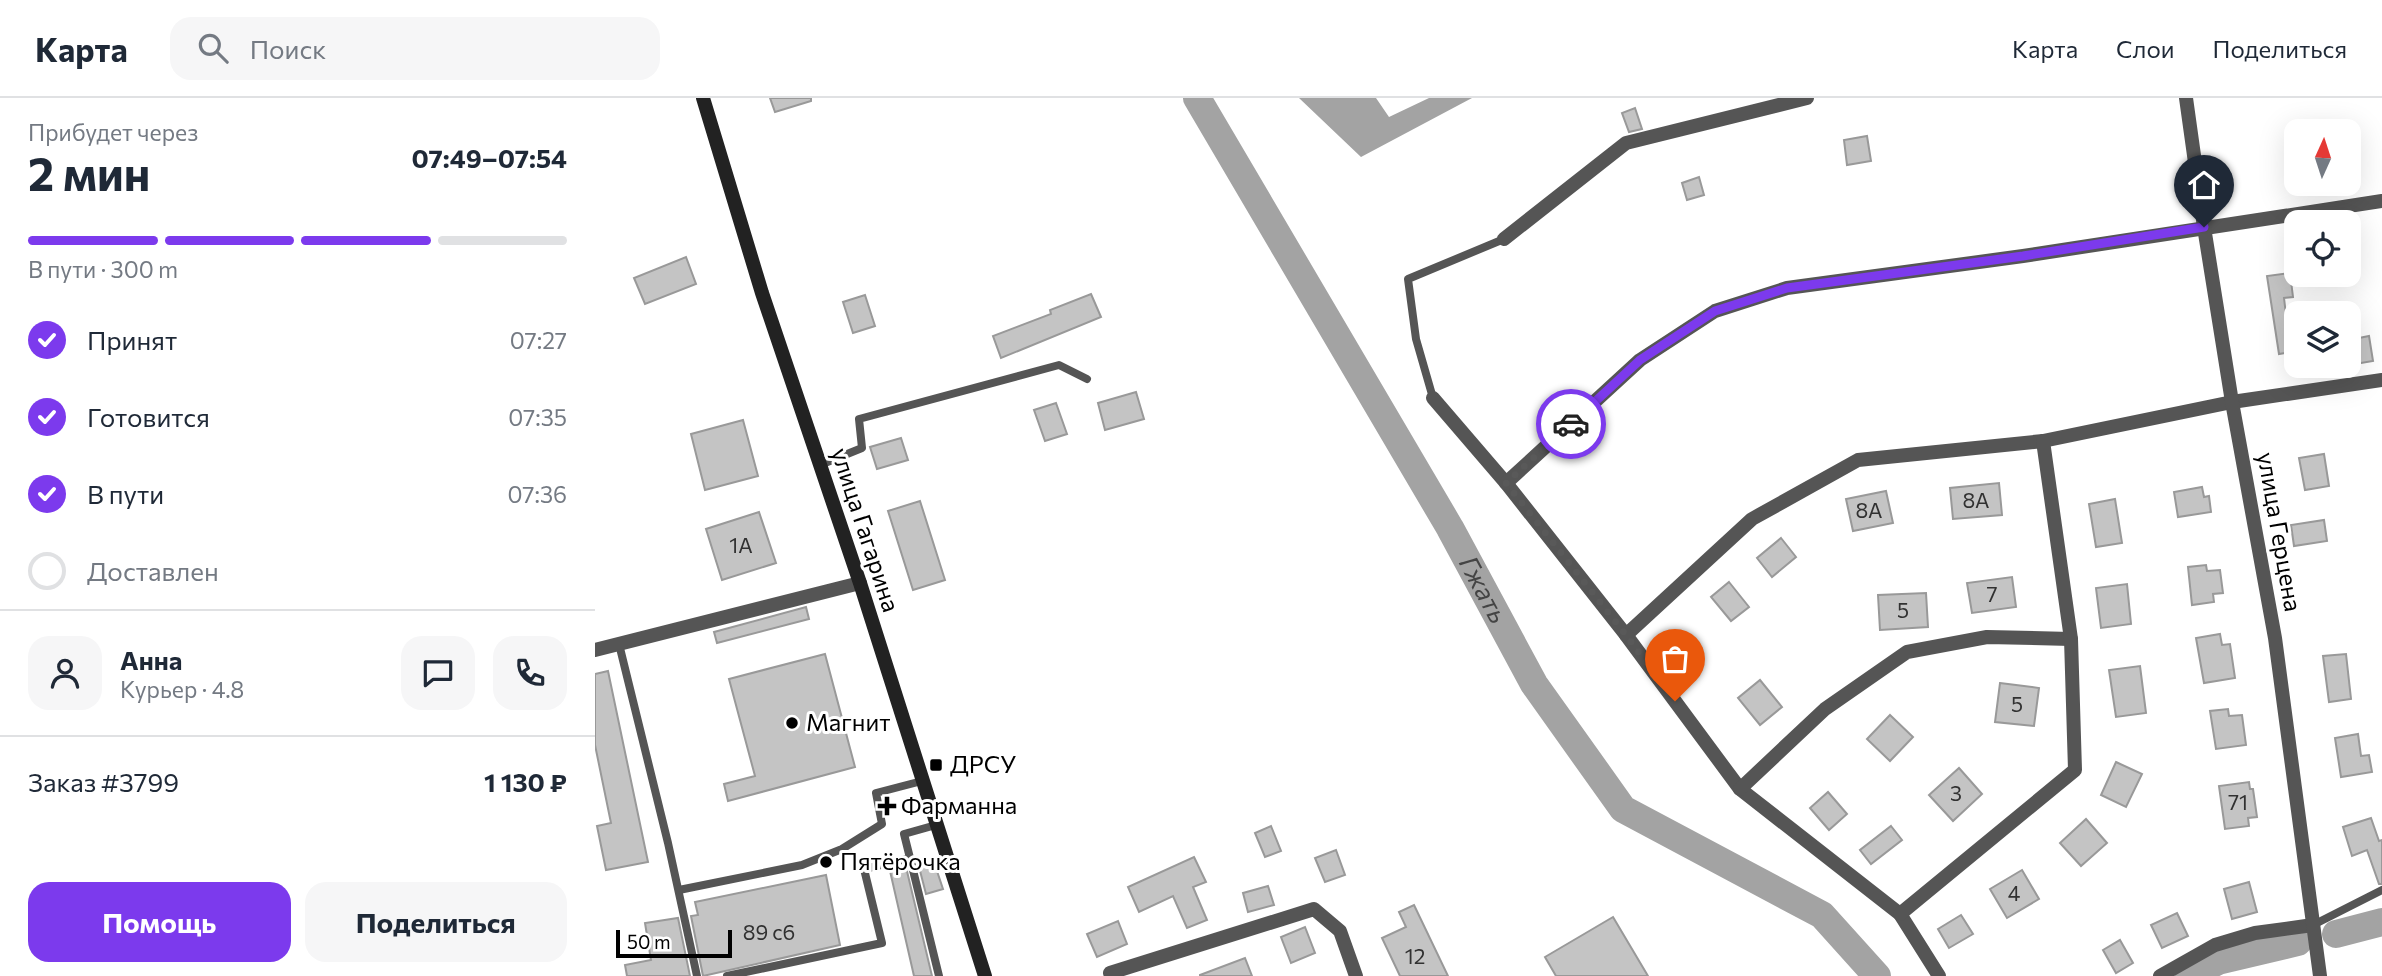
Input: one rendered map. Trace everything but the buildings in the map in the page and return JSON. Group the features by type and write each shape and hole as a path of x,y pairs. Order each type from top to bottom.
{"main road":[{"name":"улица Гагарина","path":"703,98 762,293 860,583 869,625 985,976"}],"street":[{"path":"1504,239 1626,143 1807,98"},
{"name":"улица Герцена","path":"2186,98 2232,402 2275,638 2320,976"},
{"path":"1506,483 1640,360 1715,311 1787,288 2023,256 2382,201"},
{"path":"1626,635 1752,519 1858,460 2043,442 2232,402 2382,380"},
{"path":"1433,398 1506,483 1626,635 1740,789 1900,914 1939,976"},
{"path":"1900,914 2075,770 2071,639 2043,442"},
{"path":"595,650 860,583"},
{"path":"1740,789 1825,709 1907,652 1987,637 2071,639"},
{"path":"1110,973 1314,909 1340,931 1356,976"},
{"path":"2160,976 2215,945 2255,933 2313,925"}],"lane":[{"path":"1433,398 1416,339 1408,279 1504,239"},
{"path":"820,465 862,448 859,419 1059,365 1087,379"},
{"path":"619,644 679,890 697,976"},
{"path":"679,890 802,865 842,849 882,824 876,793 922,781"},
{"path":"936,825 904,834 939,976"},
{"path":"727,976 882,943 864,869 910,858"},
{"path":"2313,925 2382,890"}],"shaded area":[{"path":"1299,98 1376,98 1389,117 1429,98 1472,98 1361,157"}],"waterway":[{"name":"Гжать","path":"1197,98 1450,528 1534,684 1623,809 1822,915 1877,976"},
{"path":"2336,934 2382,922"},
{"path":"2189,976 2218,961 2298,942"}],"way so far":[{"path":"1571,424 1506,483 1675,701"}],"place":[{"name":"Магнит","path":"792,723"},
{"name":"ДРСУ","path":"936,765"},
{"name":"Фарманна","path":"887,806"},
{"name":"Пятёрочка","path":"826,862"}],"route":[{"path":"1571,424 1640,360 1715,311 1787,288 2023,256 2204,227"}]}
